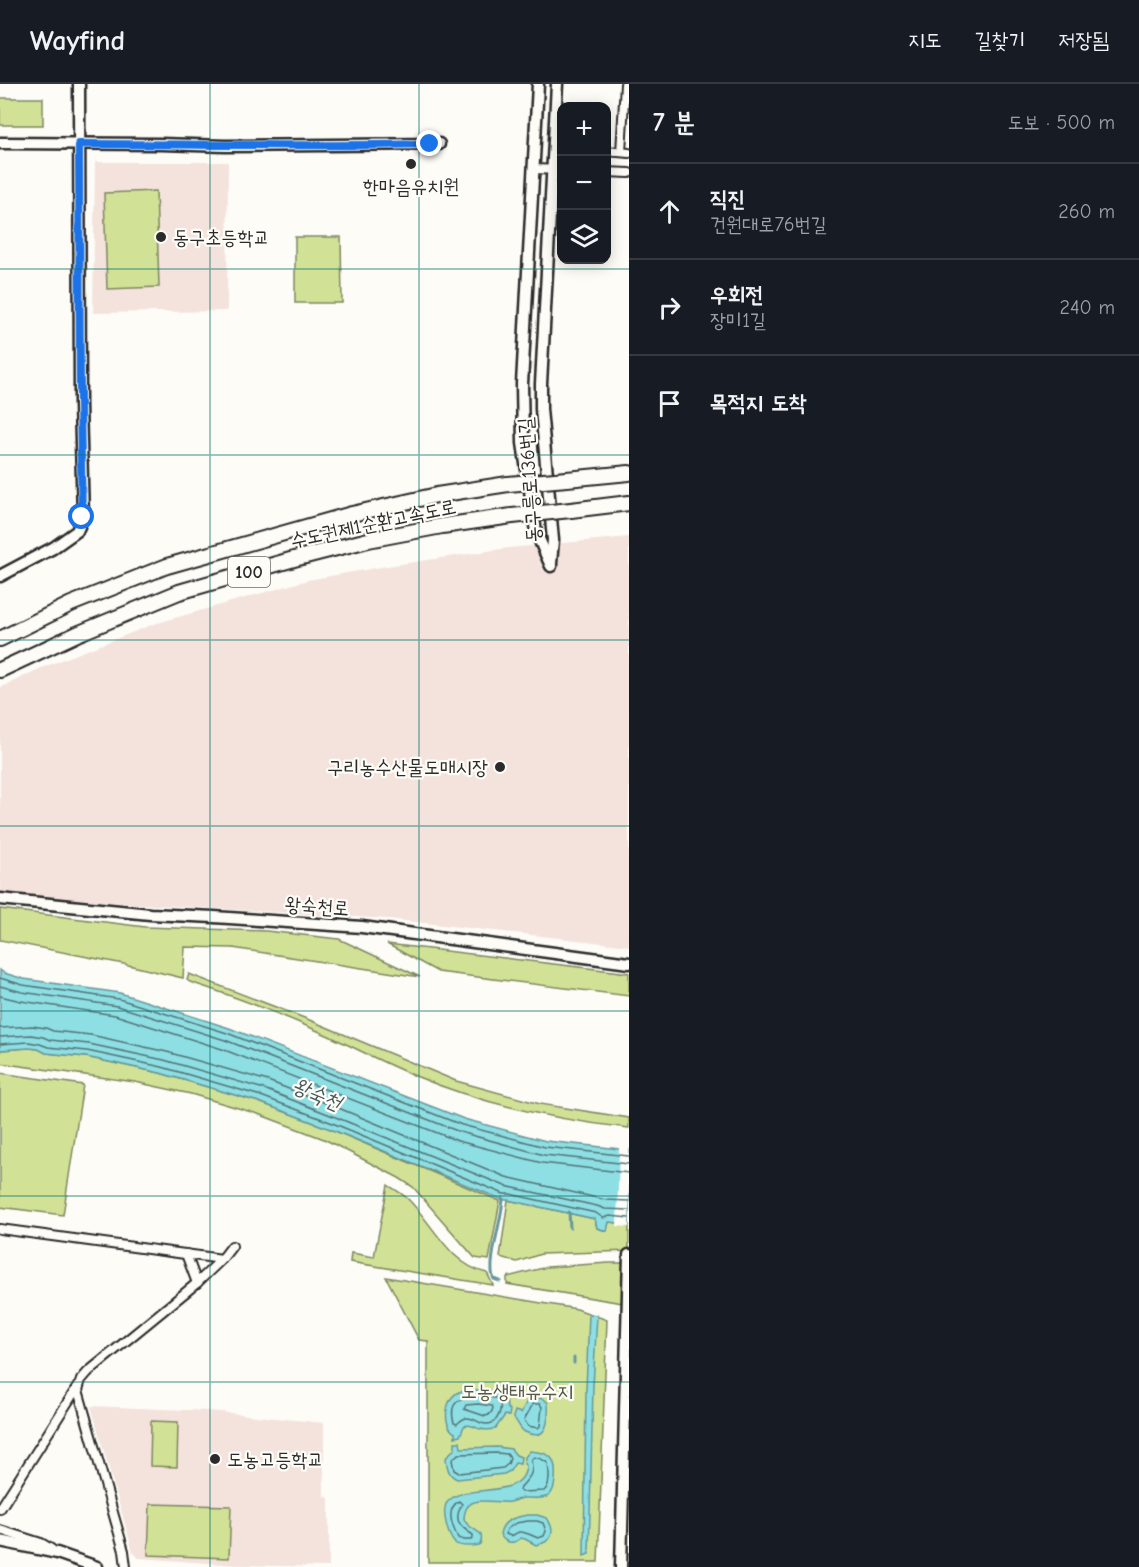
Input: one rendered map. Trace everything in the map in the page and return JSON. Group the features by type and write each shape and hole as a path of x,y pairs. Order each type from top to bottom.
{"highway":[{"name":"수도권제1순환고속도로","path":"0,639 71,603 167,566 352,514 437,495 508,484 629,472"},
{"name":"수도권제1순환고속도로","path":"0,670 77,634 179,592 294,559 368,540 442,526 512,516 629,505"}],"street":[{"path":"0,576 53,548 77,531 82,517 79,84"},
{"name":"동구릉로136번길","path":"538,84 522,384 523,443 536,532 551,566 553,540 541,409 557,170"},
{"name":"동구릉로136번길","path":"557,84 557,102"},
{"path":"625,84 627,94 625,152"},
{"path":"0,143 225,146 439,144"},
{"path":"533,169 557,170"},
{"path":"611,172 629,173"},
{"name":"왕숙천로","path":"0,899 150,914 362,927 629,963"},
{"path":"0,1229 222,1259"},
{"path":"0,1509 88,1372 197,1283 232,1246"},
{"path":"186,1254 197,1283"},
{"path":"621,1567 629,1255"},
{"path":"80,1382 78,1390 124,1551 126,1567"},
{"path":"0,1530 41,1544 57,1553"},
{"path":"0,1541 57,1553 97,1567"},
{"path":"69,1557 81,1567"}],"shaded area":[{"name":"동구초등학교","path":"95,162 228,162 227,311 93,313"},
{"name":"구리농수산물도매시장","path":"629,537 629,946 389,919 0,893 0,688 41,668 154,624 308,580 508,548"},
{"name":"도농고등학교","path":"91,1406 210,1411 324,1423 324,1496 329,1498 329,1567 235,1565 139,1558 133,1552"}],"green space":[{"path":"0,98 43,98 43,125 0,125"},
{"path":"156,191 159,287 107,289 104,193"},
{"path":"295,237 341,237 342,303 295,303"},
{"path":"0,909 145,927 266,931 339,939 420,977 233,948 185,947 183,978 0,940"},
{"path":"387,944 629,973 629,996 438,972"},
{"path":"189,974 307,1019 456,1081 540,1104 629,1118 629,1128 519,1109 439,1085 286,1017 190,982 187,980"},
{"path":"39,1049 46,1053 86,1057 160,1073 259,1102 328,1128 500,1201 489,1260 475,1258 413,1187 324,1139 258,1114 191,1094 135,1082 0,1063 0,1050"},
{"path":"0,1073 83,1085 63,1215 0,1207"},
{"path":"388,1185 407,1198 442,1242 462,1261 474,1269 487,1273 493,1285 350,1262 351,1253 374,1257"},
{"path":"508,1200 595,1219 597,1228 606,1231 609,1222 629,1224 629,1251 541,1254 517,1262 500,1257"},
{"path":"629,1263 629,1304 507,1284 507,1277 547,1267"},
{"name":"도농생태유수지","path":"386,1277 577,1309 607,1320 598,1562 428,1562 428,1341 419,1340"},
{"path":"151,1421 178,1422 177,1467 150,1466"},
{"path":"150,1504 231,1506 229,1558 148,1555"}],"water":[{"name":"왕숙천","path":"0,970 24,979 120,993 229,1028 464,1119 546,1141 629,1150 629,1224 609,1222 607,1231 597,1228 595,1219 503,1200 259,1102 160,1073 86,1057 46,1053 38,1049 0,1050"},
{"path":"589,1314 597,1315 589,1554 584,1556 586,1389"},
{"path":"478,1390 498,1393 506,1397 507,1408 510,1410 509,1416 505,1415 495,1429 484,1430 467,1425 464,1426 460,1436 455,1437 455,1433 448,1424 446,1412 450,1400 459,1392"},
{"path":"529,1397 544,1399 548,1403 546,1428 543,1432 533,1435 523,1431 513,1417 515,1411 521,1413"},
{"path":"455,1442 460,1442 461,1448 511,1449 521,1457 520,1464 515,1463 510,1471 504,1474 457,1479 450,1473 446,1458 455,1449"},
{"path":"530,1451 547,1455 554,1463 555,1480 550,1495 509,1502 474,1502 465,1511 464,1520 481,1534 481,1543 468,1546 455,1543 446,1525 446,1504 453,1497 464,1493 504,1488 515,1484 523,1477 525,1457"},
{"path":"528,1515 547,1518 552,1532 549,1539 536,1545 521,1538 512,1542 506,1541 500,1534 503,1525 514,1518"}],"pier":[{"path":"619,1147 629,1147 629,1227 617,1226"}],"waterway":[{"path":"500,1281 494,1279 492,1263 503,1198"},
{"path":"569,1212 570,1228"},
{"path":"574,1358 574,1363"}],"place":[{"name":"한마음유치원","path":"411,164"},
{"name":"동구초등학교","path":"161,237"},
{"name":"구리농수산물도매시장","path":"500,767"},
{"name":"도농고등학교","path":"215,1459"}],"route":[{"path":"82,517 79,144 225,146 430,144"}]}
